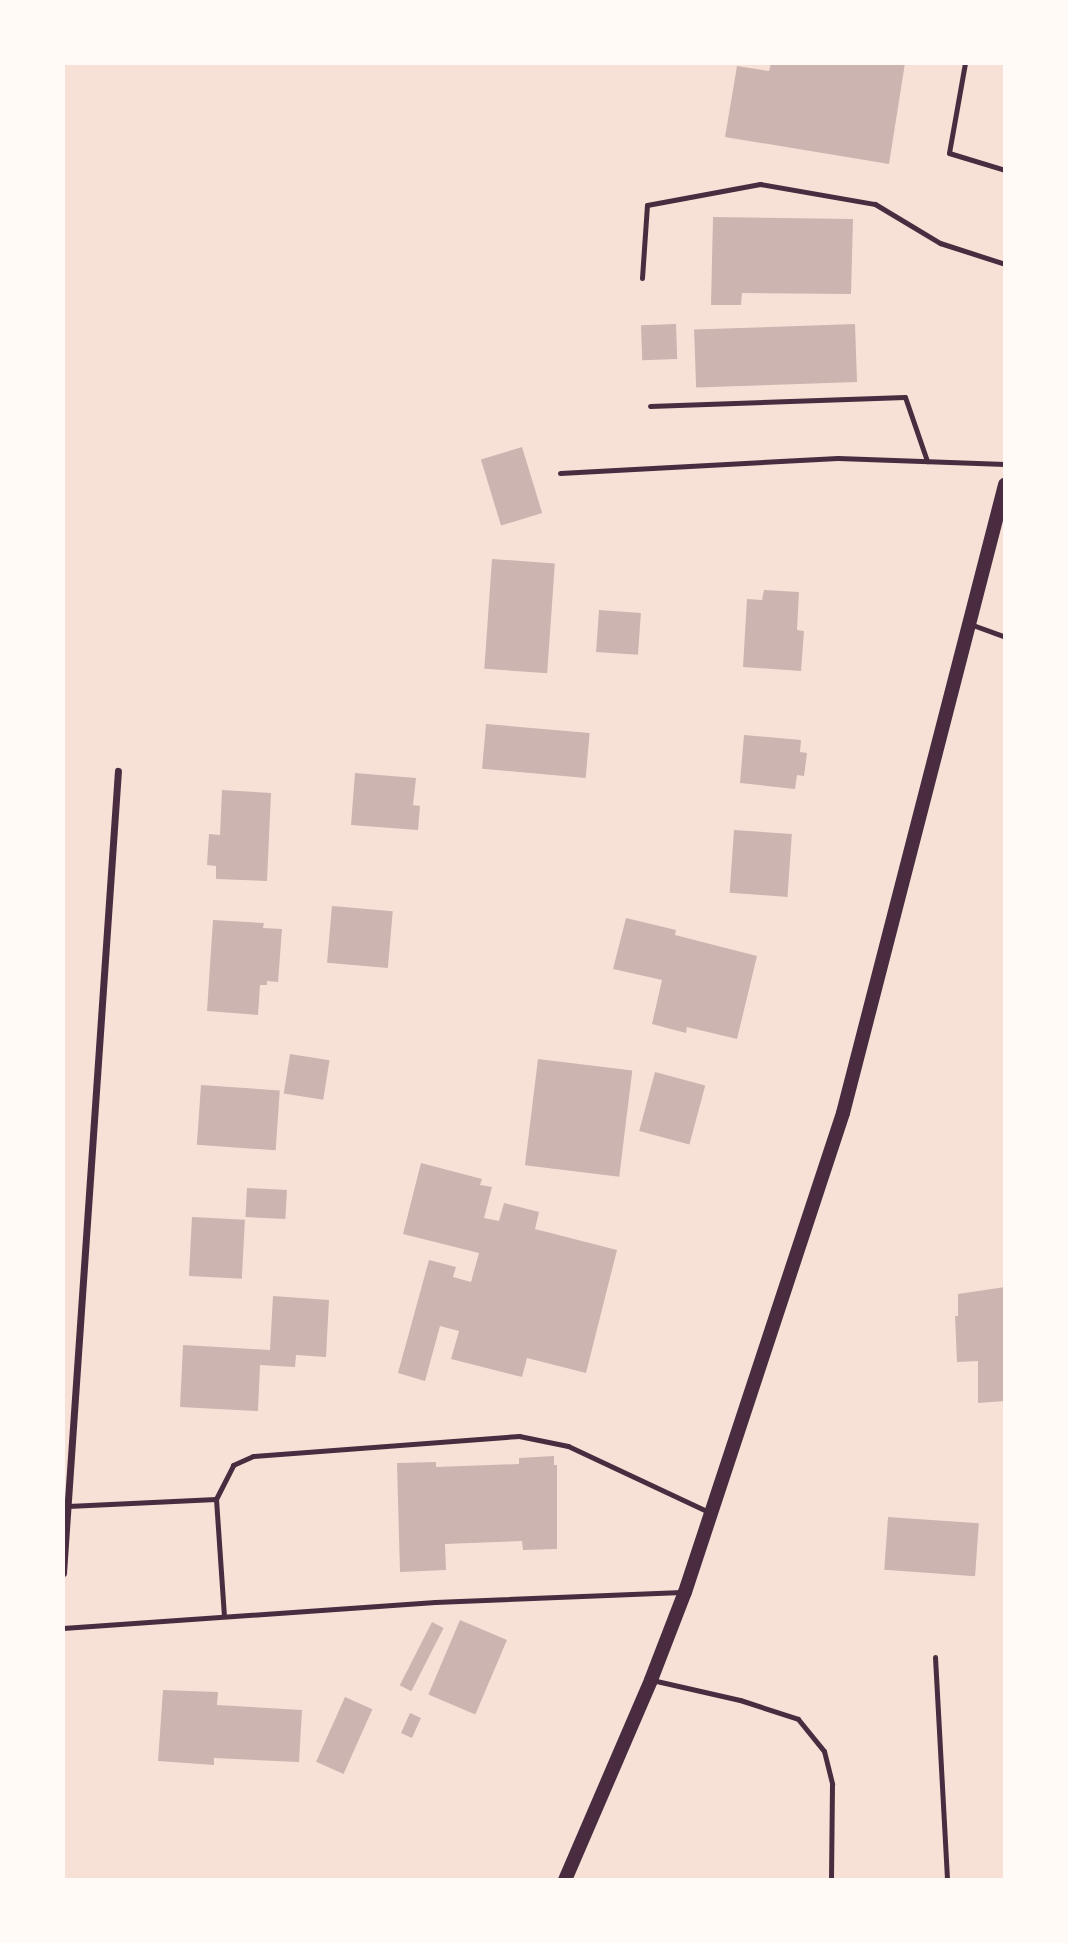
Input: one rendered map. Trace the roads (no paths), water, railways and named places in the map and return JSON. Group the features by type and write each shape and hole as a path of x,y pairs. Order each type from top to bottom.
{"main road":[{"path":"565,1880 651,1680 685,1592 843,1113 1005,485"}],"street":[{"path":"63,1573 118,771"}],"lane":[{"path":"965,63 948,153 1005,170"},
{"path":"642,278 647,205 760,184 875,204 940,243 1005,264"},
{"path":"650,406 905,397 927,461"},
{"path":"560,473 838,458 1005,464"},
{"path":"970,624 1005,637"},
{"path":"223,1615 216,1499 233,1465 253,1456 519,1436 568,1446 710,1513"},
{"path":"68,1506 216,1499"},
{"path":"63,1628 223,1615 685,1592"},
{"path":"935,1657 947,1880"},
{"path":"651,1680 740,1700 798,1719 824,1751 832,1784 831,1880"}]}
